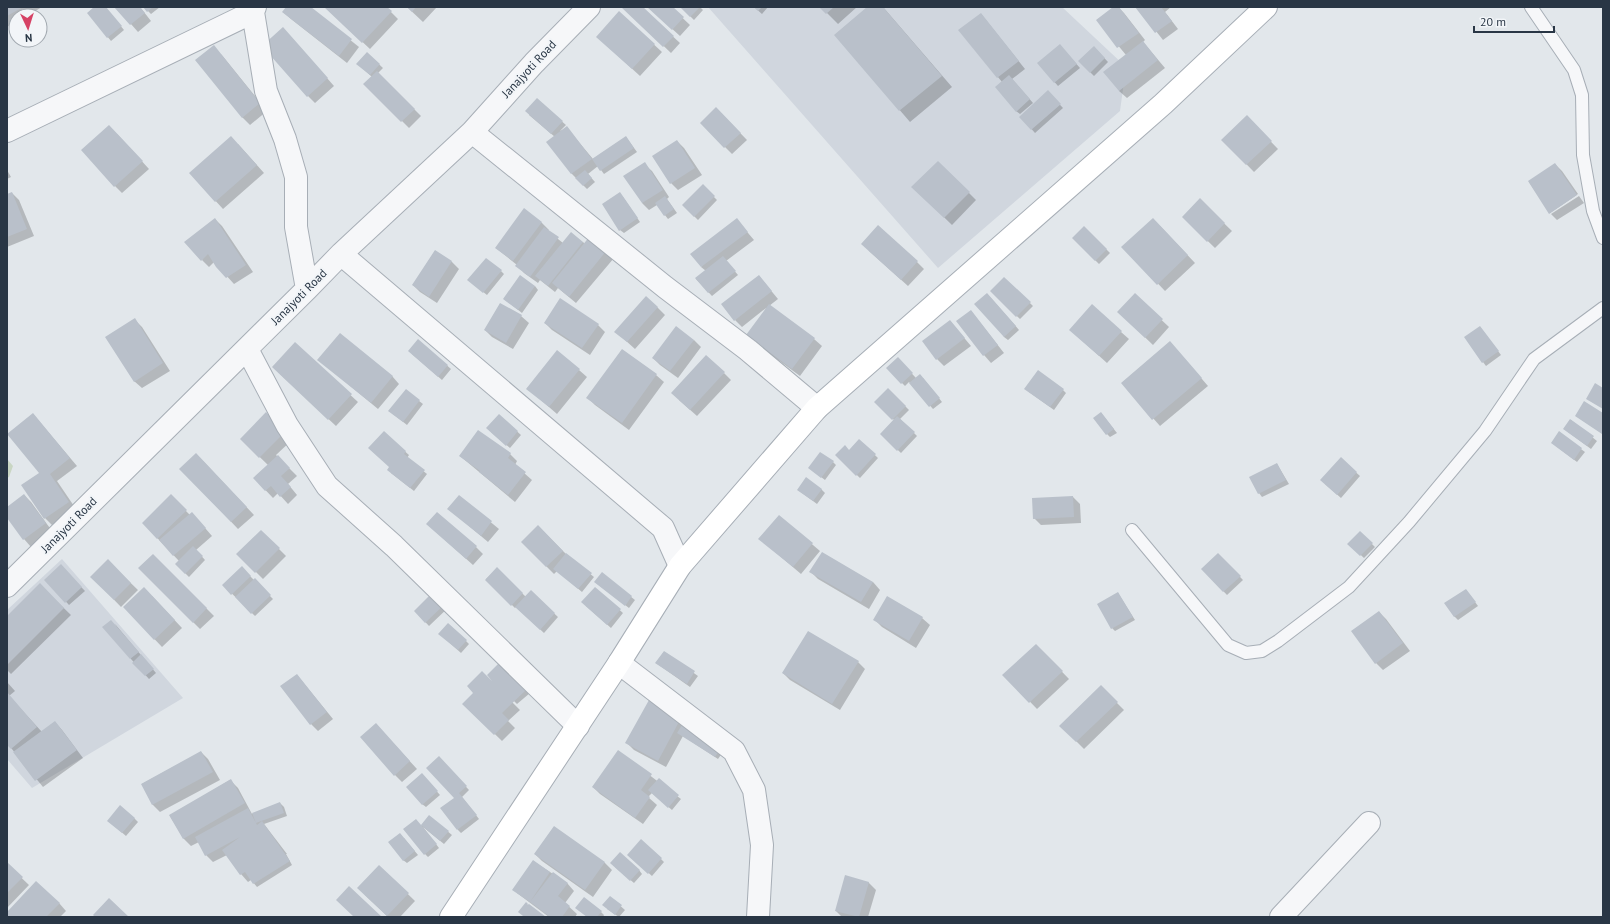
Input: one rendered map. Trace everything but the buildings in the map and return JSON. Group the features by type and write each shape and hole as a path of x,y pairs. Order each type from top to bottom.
{"street":[{"name":"Janajyoti Road","path":"7,586 341,254 472,132 534,63 589,7"},
{"path":"451,917 620,663 680,566 817,408 1163,104 1266,7"},
{"path":"7,131 254,9 266,91 285,139 296,177 296,227 307,289"},
{"path":"472,132 665,287 748,350 817,408"},
{"path":"341,254 663,528 680,566"},
{"path":"247,349 287,425 327,486 394,546 578,726"},
{"path":"620,663 734,751 754,790 762,845 758,917"},
{"path":"1281,917 1369,823"}],"lane":[{"path":"1531,7 1574,70 1582,95 1583,155 1593,211 1603,238"},
{"path":"1132,530 1228,645 1246,653 1262,651 1278,641 1349,587 1409,522 1485,431 1534,359 1603,308"}],"shaded area":[{"path":"708,7 1062,7 1126,67 1120,111 938,268"},
{"path":"62,559 183,698 32,788 7,759 7,610"}],"green space":[{"path":"7,459 13,466 9,477 7,478"}]}
